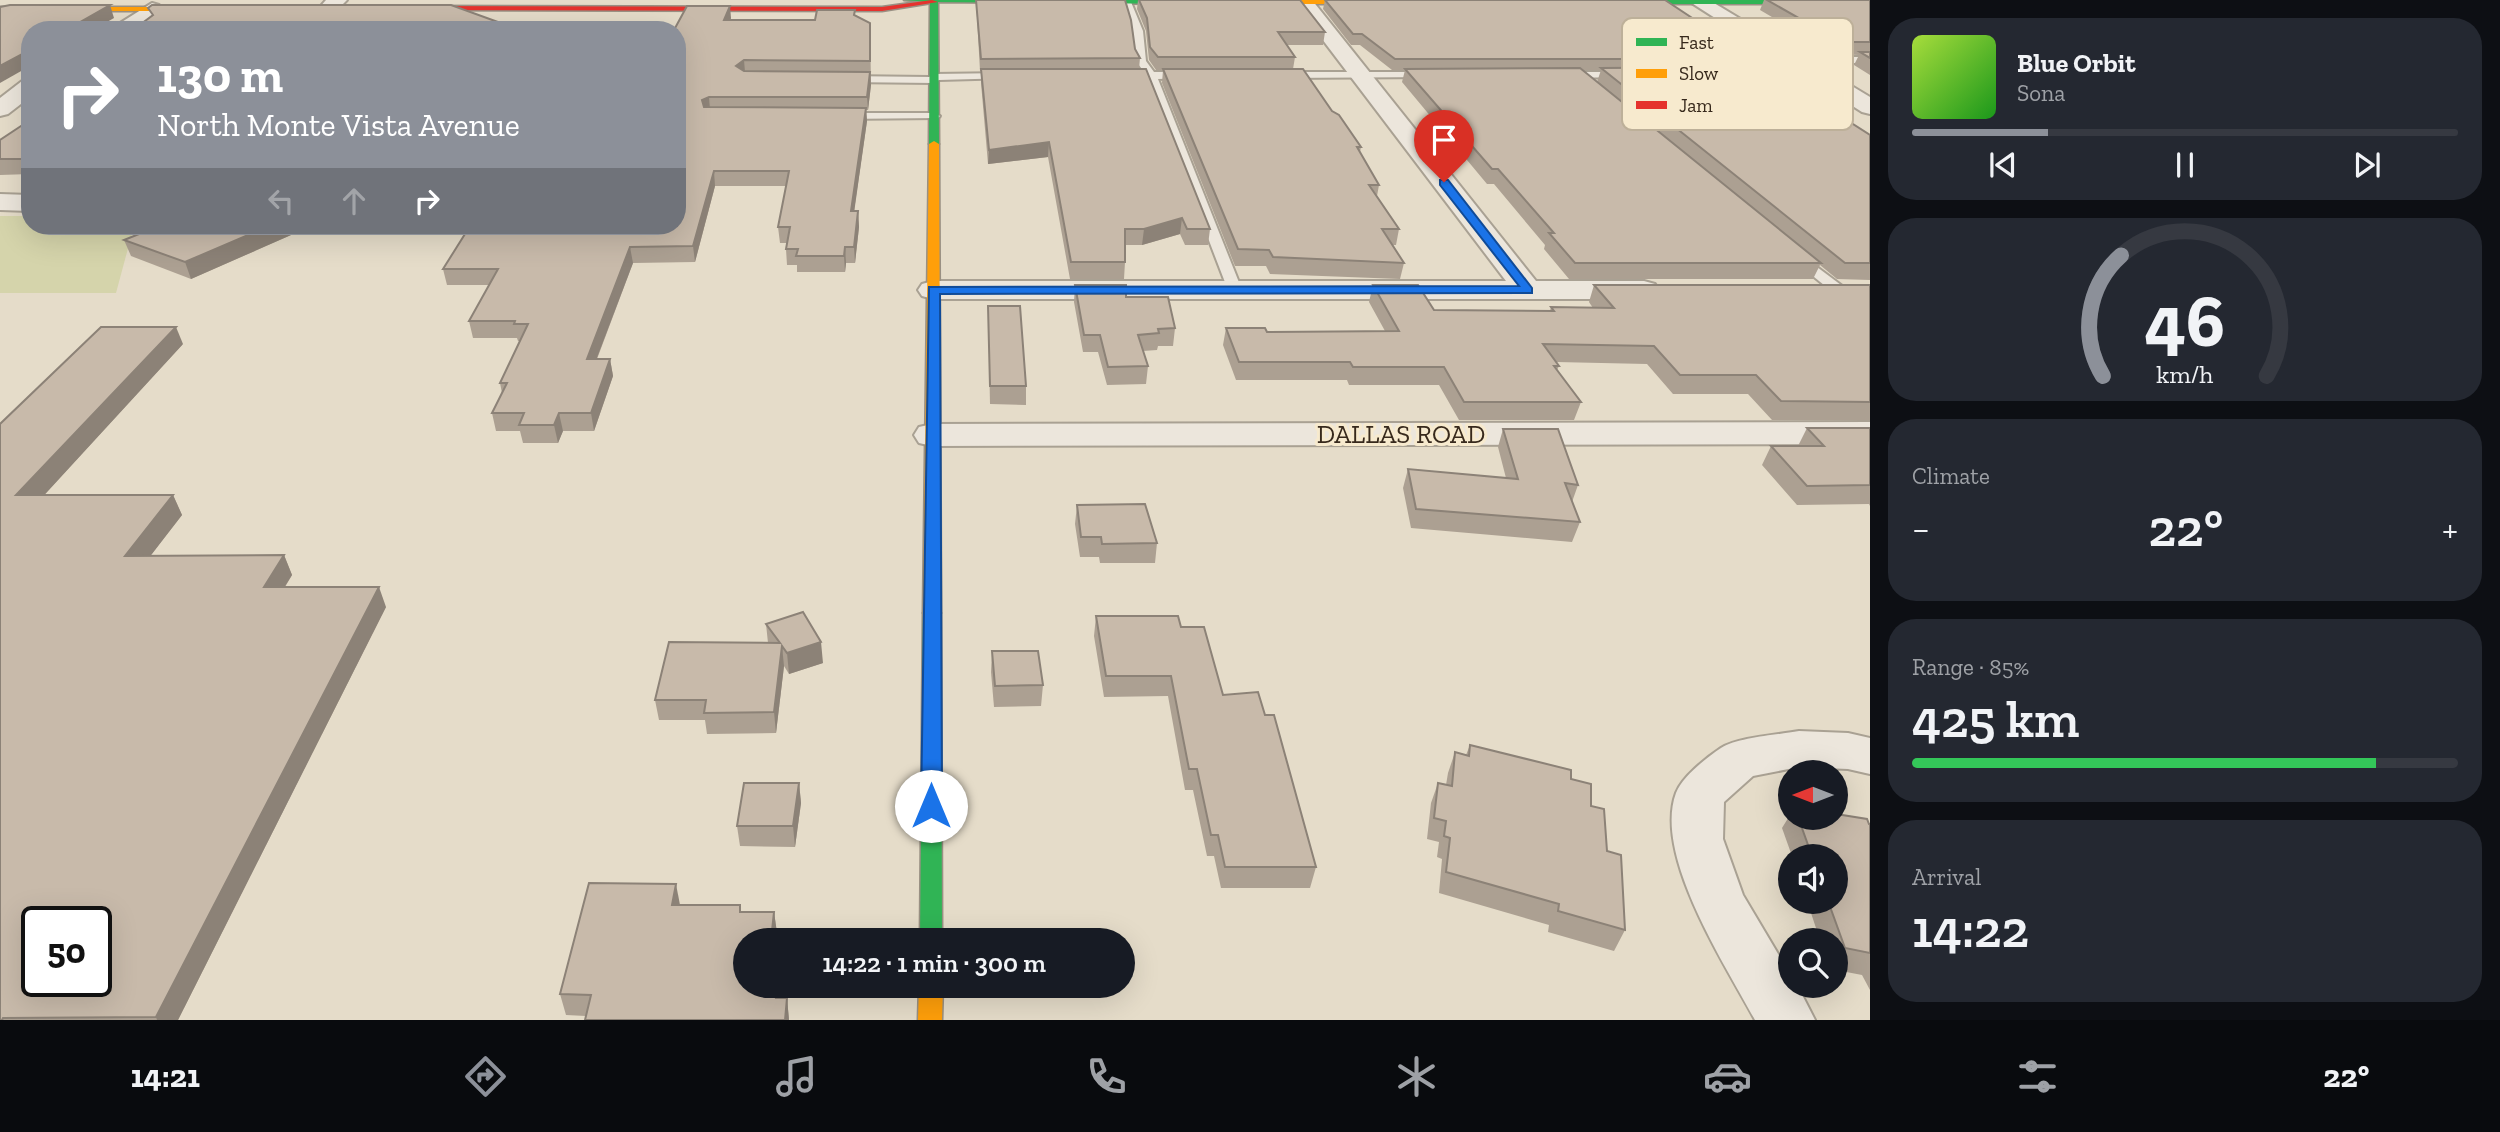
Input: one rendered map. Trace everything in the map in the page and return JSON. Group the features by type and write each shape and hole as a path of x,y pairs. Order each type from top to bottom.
{"main road":[{"path":"908,0 1208,2"},
{"path":"392,8 882,9 934,1"},
{"path":"931,928 934,1"},
{"path":"1236,2 1387,2"},
{"path":"1595,2 1870,2"},
{"path":"0,9 221,9"},
{"path":"930,998 930,1020"}],"street":[{"path":"1697,1 1725,18"},
{"path":"1304,2 1528,290"},
{"path":"133,21 152,9"},
{"path":"0,110 21,83"},
{"path":"1853,97 1870,107"},
{"path":"0,202 21,203"},
{"path":"933,290 1677,290"},
{"path":"1799,291 1870,291"},
{"name":"DALLAS ROAD","path":"932,435 1870,433"},
{"path":"1786,1020 1719,902 1697,839 1700,795 1739,760 1799,749 1848,751 1870,756"}],"lane":[{"path":"1126,2 1138,32 1141,61 1150,75 1235,290"},
{"path":"1110,76 1206,75"},
{"path":"1276,75 1442,75"},
{"path":"1552,75 1622,75"},
{"path":"1579,75 1600,92"},
{"path":"826,79 1015,76"},
{"path":"828,116 934,116"},
{"path":"1788,248 1840,291"}],"green space":[{"path":"0,216 21,216 21,235 132,235 116,293 0,293"}],"building":[{"path":"976,0 1125,0 1135,49 1140,58 981,59"},
{"path":"1139,0 1300,0 1325,32 1278,32 1295,57 1158,57 1150,47 1147,18"},
{"path":"1325,0 1665,0 1692,18 1622,18 1622,59 1395,59 1362,34 1353,34"},
{"path":"1767,0 1870,0 1870,42 1853,42 1853,18 1799,18"},
{"path":"110,5 82,21 21,21 21,55 0,66 0,7"},
{"path":"152,5 451,5 495,21 145,21 153,15 148,8"},
{"path":"687,6 730,6 724,20 815,20 817,10 855,10 854,15 870,23 870,61 744,60 736,66 744,71 870,72 867,97 709,97 702,100 704,107 866,108 851,211 858,211 854,247 845,247 844,256 796,256 798,249 786,249 790,227 778,227 789,171 714,171 693,246 630,247 587,359 610,359 591,413 559,413 554,425 519,425 524,413 492,413 507,383 500,383 528,324 514,324 515,321 469,321 498,269 443,269 464,235 686,235 686,21 679,21"},
{"path":"1580,68 1622,102 1622,130 1657,130 1821,263 1575,263 1549,233 1554,233 1498,169 1492,169 1405,69"},
{"path":"1601,68 1622,68 1622,85"},
{"path":"981,69 1146,69 1210,229 1187,229 1182,218 1144,229 1125,229 1125,262 1071,262 1049,142 989,150"},
{"path":"1163,69 1303,69 1361,147 1357,147 1379,185 1369,185 1399,229 1382,229 1404,263 1273,257 1269,250 1238,249"},
{"path":"1853,124 1870,135 1870,263 1845,263 1679,130 1853,130"},
{"path":"21,126 21,159 0,159 0,140"},
{"path":"136,235 248,235 185,262 124,240"},
{"path":"1075,285 1126,285 1126,297 1168,297 1175,328 1158,329 1159,333 1138,335 1148,366 1108,367 1100,335 1084,335"},
{"path":"1373,285 1418,285 1434,310 1554,311 1551,307 1614,308 1594,285 1870,285 1870,402 1781,401 1756,375 1680,375 1654,346 1543,344 1559,366 1554,366 1581,402 1464,402 1444,367 1353,367 1350,362 1239,362 1226,328 1265,328 1267,332 1399,331"},
{"path":"988,306 1020,306 1026,386 990,386"},
{"path":"101,327 176,327 16,495 173,495 125,556 284,555 264,587 379,587 156,1017 0,1020 0,424"},
{"path":"1807,428 1870,428 1870,485 1807,486 1771,446 1824,446"},
{"path":"1503,429 1558,429 1578,485 1565,483 1580,522 1416,509 1408,469 1518,479"},
{"path":"1145,504 1157,543 1102,544 1101,537 1081,537 1077,505"},
{"path":"803,612 821,642 787,653 782,646 774,712 704,713 706,700 655,700 669,642 780,643 766,624"},
{"path":"1096,616 1178,616 1181,627 1204,627 1223,695 1258,692 1265,715 1274,715 1316,867 1225,867 1218,835 1211,835 1197,769 1189,769 1171,676 1106,676"},
{"path":"992,651 1038,651 1043,685 995,686"},
{"path":"1470,745 1571,770 1571,779 1591,784 1591,806 1604,809 1607,851 1621,855 1625,930 1558,911 1559,904 1446,872 1450,838 1444,836 1446,821 1434,818 1438,783 1452,786 1455,752 1469,756"},
{"path":"744,783 799,783 793,826 737,826"},
{"path":"1848,816 1867,819 1870,824 1870,953 1848,949 1848,928 1838,928 1833,914 1848,914 1848,844 1808,844 1803,830 1848,830"},
{"path":"589,883 676,884 672,905 740,905 740,912 774,912 772,928 733,928 733,998 787,998 785,1020 585,1020 591,995 560,994"}],"traffic: fast":[{"path":"908,0 1189,2"},
{"path":"934,0 934,144"},
{"path":"1617,2 1870,2"},
{"path":"931,928 932,613"}],"traffic: slow":[{"path":"1250,2 1375,2"},
{"path":"0,9 201,9"},
{"path":"932,613 934,144"},
{"path":"930,1020 931,998"}],"traffic: jam":[{"path":"408,8 882,9 934,2"}],"route":[{"path":"931,806 933,290 1528,290 1444,182"}]}
